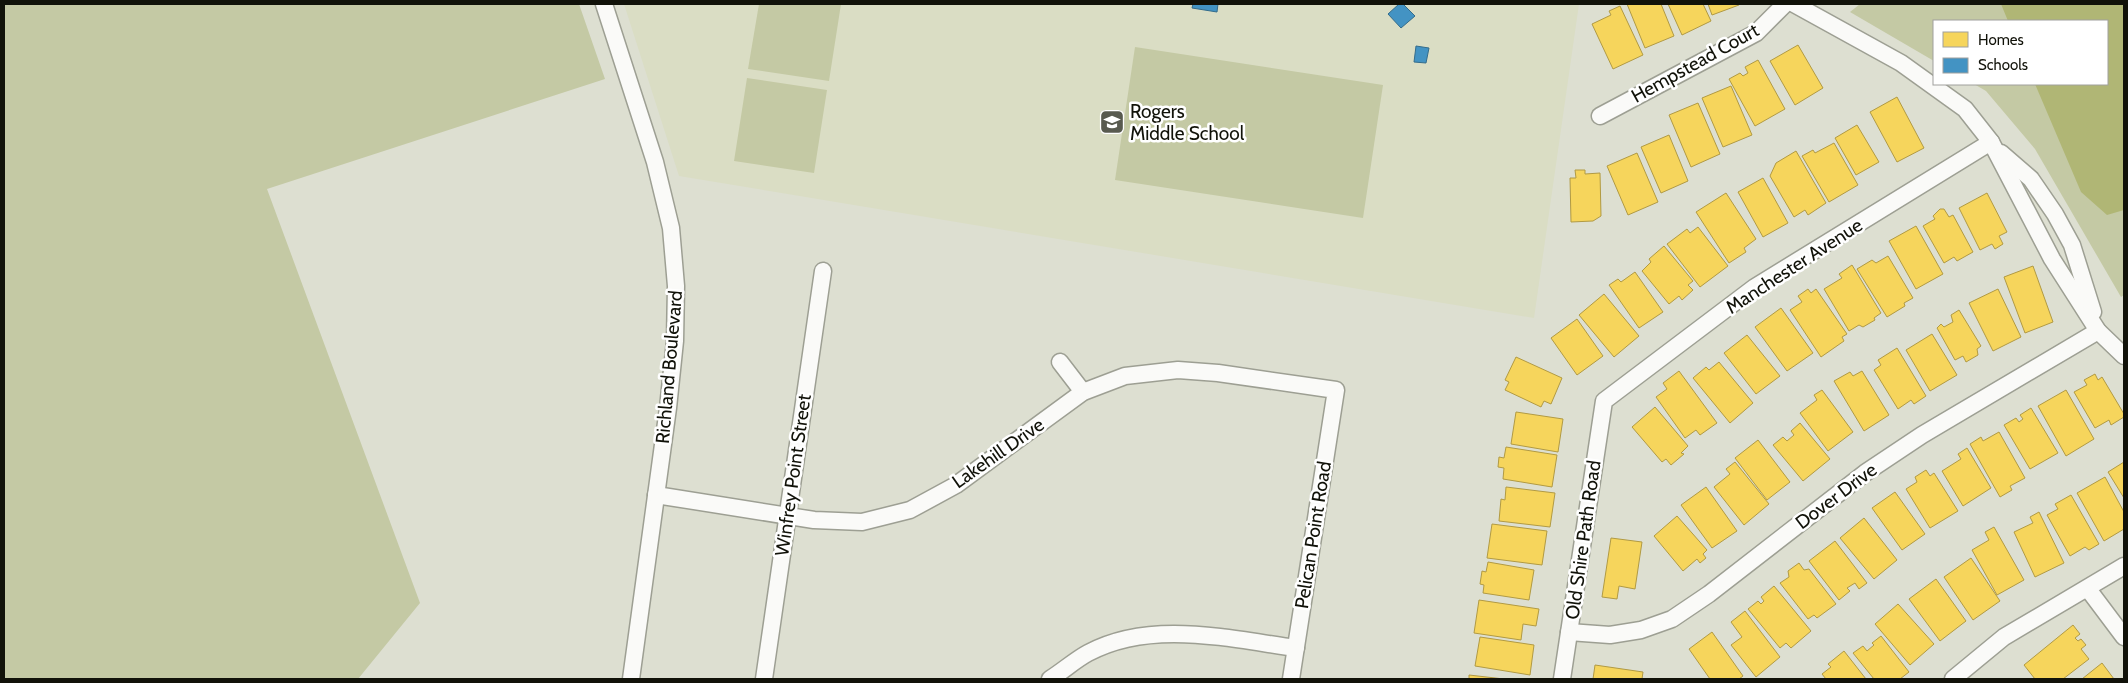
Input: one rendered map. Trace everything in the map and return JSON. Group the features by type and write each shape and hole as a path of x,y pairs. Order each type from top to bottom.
{"street":[{"name":"Richland Boulevard","path":"604,4 655,162 671,228 676,286 675,341 630,679"},
{"name":"Hempstead Court","path":"1600,116 1756,33 1785,4"},
{"path":"1794,4 1901,63 1965,109 1992,144 2052,259 2098,331 2124,356"},
{"path":"1992,144 2031,179 2055,214 2072,245 2098,331"},
{"name":"Manchester Avenue","path":"1604,401 1755,287 1992,144"},
{"name":"Winfrey Point Street","path":"764,679 823,271"},
{"name":"Dover Drive","path":"1570,632 1610,635 1641,630 1672,619 1710,594 1865,473 1922,435 2098,331"},
{"path":"1060,362 1083,392"},
{"name":"Lakehill Drive","path":"656,495 814,520 862,522 910,510 956,485 1083,392 1125,376 1178,370 1218,373 1336,390"},
{"name":"Pelican Point Road","path":"1291,679 1336,390"},
{"name":"Old Shire Path Road","path":"1562,679 1604,401"},
{"path":"1953,679 2004,637 2124,566"},
{"path":"2088,589 2124,637"},
{"path":"1050,679 1088,653 1120,640 1162,634 1202,635 1296,648"}],"shaded area":[{"path":"4,4 579,4 605,79 267,189 420,603 358,679 4,679"},
{"name":"Rogers Middle School","path":"624,4 1579,4 1534,318 679,176"},
{"path":"759,4 841,4 829,81 748,69"},
{"path":"1860,4 2124,4 2124,295 2121,297 2035,149 1986,91 1976,85 2108,85 2108,20 1933,20 1933,60 1850,12"},
{"path":"2001,4 2124,4 2124,210 2107,215 2081,192 2035,85 2108,85 2108,20 2008,20"},
{"path":"1135,47 1383,85 1363,218 1115,180"},
{"path":"747,78 827,90 814,173 734,161"}],"building: Homes":[{"path":"1627,4 1661,4 1674,36 1645,48"},
{"path":"1668,4 1703,4 1711,21 1682,35"},
{"path":"1708,4 1738,4 1739,5 1712,15"},
{"path":"1620,6 1643,55 1613,69 1592,24 1611,15 1609,11"},
{"path":"1798,45 1823,88 1795,105 1770,61"},
{"path":"1758,60 1785,109 1755,126 1729,79 1740,73 1743,76 1748,73 1745,67"},
{"path":"1731,86 1752,135 1723,147 1702,98"},
{"path":"1897,97 1924,148 1897,162 1870,112"},
{"path":"1698,103 1720,154 1691,167 1669,115"},
{"path":"1857,125 1879,162 1856,175 1835,138"},
{"path":"1669,135 1688,181 1661,193 1641,147"},
{"path":"1834,143 1858,185 1829,202 1802,156 1813,150 1815,153"},
{"path":"1796,151 1826,203 1808,215 1805,210 1794,217 1770,176 1776,163"},
{"path":"1637,153 1658,202 1628,215 1607,166"},
{"path":"1575,170 1585,170 1585,174 1600,173 1601,216 1593,221 1571,222 1570,178 1576,178"},
{"path":"1763,178 1788,223 1763,237 1738,192"},
{"path":"1726,193 1756,239 1744,248 1746,252 1729,263 1696,212"},
{"path":"1987,193 2007,232 1999,236 2003,244 1995,249 1992,244 1980,250 1959,208"},
{"path":"1940,209 1944,209 1949,217 1953,215 1973,252 1957,261 1954,257 1944,263 1923,226 1935,219 1933,216"},
{"path":"1916,226 1943,274 1916,289 1889,241"},
{"path":"1698,227 1728,266 1700,287 1667,244 1687,229 1690,233"},
{"path":"1664,246 1693,281 1688,285 1693,290 1682,300 1679,296 1669,304 1642,271 1651,262 1649,259"},
{"path":"1888,256 1913,298 1904,303 1905,306 1887,317 1857,269 1872,260 1876,263"},
{"path":"1852,265 1881,313 1874,318 1875,320 1863,327 1859,325 1849,331 1824,289 1842,278 1839,274"},
{"path":"2033,266 2053,322 2025,333 2004,277"},
{"path":"1635,272 1663,312 1639,328 1609,285 1618,279 1621,282"},
{"path":"1808,289 1811,293 1816,289 1847,334 1842,337 1844,341 1821,357 1790,310 1802,302 1798,296"},
{"path":"1998,289 2021,337 1993,351 1969,303"},
{"path":"1604,294 1639,336 1614,357 1579,315"},
{"path":"1781,308 1813,353 1787,371 1755,327"},
{"path":"1959,310 1981,346 1977,349 1978,355 1966,362 1963,356 1955,360 1937,328 1941,324 1944,327 1953,322 1951,315"},
{"path":"1577,319 1603,356 1577,375 1551,338"},
{"path":"1932,334 1957,375 1930,391 1906,350"},
{"path":"1747,335 1780,376 1756,394 1724,353"},
{"path":"1897,348 1926,396 1914,404 1911,400 1898,409 1874,370 1881,365 1878,360"},
{"path":"1516,357 1562,378 1551,404 1544,401 1541,407 1505,390 1509,382 1505,380"},
{"path":"1719,362 1753,403 1730,423 1693,378 1706,367 1709,370"},
{"path":"1679,371 1717,423 1700,435 1696,430 1685,438 1656,397 1667,389 1663,383"},
{"path":"1862,371 1889,415 1864,431 1834,381 1850,372 1853,376"},
{"path":"2095,374 2098,380 2102,377 2124,417 2111,425 2109,420 2095,428 2074,392 2087,385 2084,380"},
{"path":"1822,390 1853,432 1828,451 1800,413 1817,400 1814,395"},
{"path":"2066,390 2094,439 2066,456 2038,406"},
{"path":"1655,407 1688,446 1681,453 1684,454 1671,465 1666,459 1662,462 1632,427"},
{"path":"2031,408 2058,453 2030,469 2004,425 2016,418 2019,422 2023,419 2020,415"},
{"path":"1516,412 1563,419 1558,452 1511,444"},
{"path":"1800,423 1830,459 1803,481 1773,445 1783,437 1787,441 1794,435 1791,431"},
{"path":"1999,432 2025,478 2010,486 2012,490 2000,497 1970,444 1981,437 1983,441"},
{"path":"1758,440 1790,482 1767,500 1735,458"},
{"path":"1506,447 1557,455 1552,487 1503,479 1504,468 1498,467 1499,457 1504,458"},
{"path":"1967,448 1991,488 1963,506 1942,471 1961,459 1958,454"},
{"path":"1735,462 1769,504 1744,525 1714,487 1730,474 1726,469"},
{"path":"2124,462 2124,498 2108,472"},
{"path":"1926,470 1930,476 1934,473 1958,511 1930,528 1906,489 1917,482 1915,477"},
{"path":"2105,477 2124,512 2124,529 2104,541 2077,493"},
{"path":"1506,487 1555,493 1550,527 1499,521 1501,499 1505,500"},
{"path":"1706,487 1737,531 1712,548 1681,505"},
{"path":"1895,492 1925,534 1902,550 1872,508"},
{"path":"2071,495 2099,544 2089,550 2085,547 2070,556 2047,515 2058,509 2055,504"},
{"path":"2039,512 2064,563 2035,577 2014,532 2033,523 2030,517"},
{"path":"1677,516 1707,550 1703,554 1706,558 1700,563 1697,559 1683,571 1654,536"},
{"path":"1864,518 1897,560 1874,579 1840,538"},
{"path":"1492,524 1547,531 1542,565 1487,558"},
{"path":"1994,527 2024,580 1997,595 1972,550 1989,540 1985,532"},
{"path":"1611,538 1642,542 1635,589 1619,586 1617,599 1602,597"},
{"path":"1835,541 1867,583 1859,589 1855,583 1847,588 1850,591 1839,600 1809,561"},
{"path":"1971,558 2000,601 1973,620 1944,577"},
{"path":"1488,562 1534,570 1529,600 1483,593 1484,585 1480,584 1482,571 1486,572"},
{"path":"1799,563 1804,570 1809,569 1836,604 1817,618 1814,615 1808,619 1780,583 1789,577 1788,571"},
{"path":"1936,579 1966,621 1940,641 1909,599"},
{"path":"1774,586 1811,631 1791,648 1786,643 1780,648 1748,609 1758,601 1761,604 1764,601 1761,597"},
{"path":"1479,600 1539,609 1536,626 1523,624 1521,640 1474,633"},
{"path":"1898,604 1934,644 1910,665 1875,624"},
{"path":"1745,611 1780,657 1756,677 1731,645 1742,637 1731,622"},
{"path":"2073,625 2080,634 2075,638 2078,641 2081,639 2086,645 2081,649 2089,659 2063,679 2035,679 2024,665"},
{"path":"1712,632 1743,676 1739,679 1710,679 1689,649"},
{"path":"1881,636 1909,672 1900,679 1874,679 1853,653 1863,646 1867,651 1874,645 1872,643"},
{"path":"1480,637 1534,645 1530,675 1475,666"},
{"path":"1844,651 1866,679 1826,679 1822,674 1831,667 1828,664"},
{"path":"2102,663 2114,679 2082,679"},
{"path":"1595,665 1643,672 1642,679 1593,679"},
{"path":"1469,675 1504,679 1469,679"}],"building: Schools":[{"path":"1193,4 1218,4 1217,12 1192,8"},
{"path":"1399,4 1403,4 1415,16 1401,28 1388,14"},
{"path":"1416,46 1429,48 1426,63 1414,62"}],"place":[{"name":"Rogers Middle School","path":"1112,122"}]}
